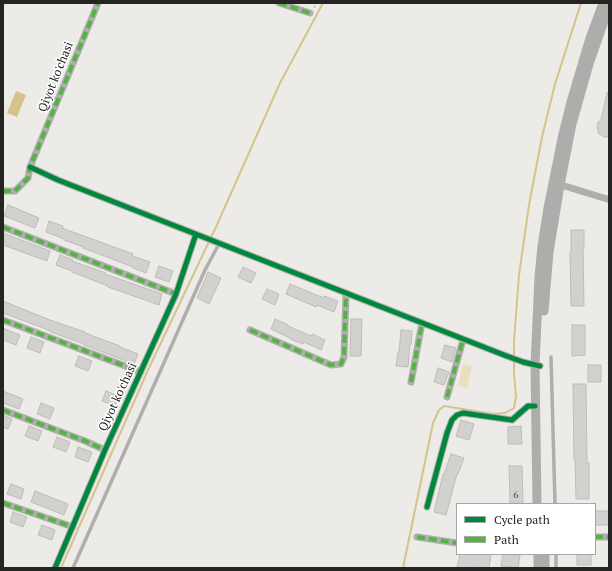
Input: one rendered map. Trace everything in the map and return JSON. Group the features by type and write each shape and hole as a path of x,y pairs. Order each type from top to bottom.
{"main road":[{"path":"537,503 535,406 537,365 563,134 590,38 603,3"},
{"path":"557,184 589,64 609,7"},
{"path":"537,365 543,503"},
{"path":"538,555 538,568"},
{"path":"545,555 545,568"}],"street":[{"name":"Qiyot ko'chasi","path":"4,194 15,191 28,178 30,166 98,3"},
{"path":"280,3 310,14"},
{"path":"30,166 58,180 422,324 523,362 537,365"},
{"path":"557,184 609,199"},
{"path":"3,227 176,294"},
{"name":"Qiyot ko'chasi","path":"55,568 105,450 176,294 196,234"},
{"path":"250,330 331,365 341,364 344,357 346,294"},
{"name":"Qiyot ko'chasi","path":"3,320 141,372"},
{"path":"411,382 422,324"},
{"path":"447,396 463,340"},
{"path":"427,507 447,433 452,420 457,415 463,413 512,420 528,406 535,406"},
{"name":"Qiyot ko'chasi","path":"3,410 85,440 105,450"},
{"path":"3,503 73,527"},
{"path":"417,537 456,543"},
{"path":"596,537 609,537"}],"lane":[{"path":"74,568 205,270 219,244"},
{"path":"552,357 555,503"},
{"path":"556,555 556,568"}],"shaded area":[{"path":"16,91 26,95 17,117 7,113"},
{"path":"463,364 472,366 467,388 458,386"}],"building":[{"path":"607,93 609,93 609,137 605,137 599,134 597,128 598,122 601,120"},
{"path":"8,205 39,218 35,228 4,216"},
{"path":"49,221 63,226 62,228 133,254 132,256 150,262 146,273 46,232"},
{"path":"571,230 584,230 584,306 571,306"},
{"path":"3,233 50,251 47,261 3,245"},
{"path":"60,255 73,260 72,261 106,273 105,274 162,294 159,305 108,287 56,265"},
{"path":"159,266 173,271 169,282 155,277"},
{"path":"243,267 256,273 251,283 238,277"},
{"path":"208,272 221,278 209,304 197,298"},
{"path":"290,284 324,298 324,296 338,301 334,312 317,305 316,307 286,294"},
{"path":"267,289 279,294 275,305 262,299"},
{"path":"3,301 138,354 134,364 3,313"},
{"path":"275,319 311,336 312,334 325,340 321,350 304,342 303,344 290,339 271,329"},
{"path":"351,319 362,319 361,356 350,356"},
{"path":"572,325 585,325 585,355 572,356"},
{"path":"3,328 20,335 16,345 3,340"},
{"path":"401,330 412,331 408,367 396,366"},
{"path":"31,337 44,342 40,353 27,348"},
{"path":"445,345 456,348 452,362 441,358"},
{"path":"79,356 92,361 88,371 75,366"},
{"path":"588,365 601,365 601,382 588,382"},
{"path":"438,368 449,372 444,385 434,382"},
{"path":"573,384 586,384 589,499 576,499"},
{"path":"3,391 23,399 19,409 3,403"},
{"path":"106,391 119,396 115,406 102,401"},
{"path":"41,403 54,408 50,419 37,414"},
{"path":"3,415 12,419 8,429 3,427"},
{"path":"461,420 474,424 469,440 456,436"},
{"path":"29,426 42,431 38,441 25,436"},
{"path":"521,426 522,444 508,444 508,427"},
{"path":"57,437 70,442 66,452 53,447"},
{"path":"78,447 92,452 88,462 75,457"},
{"path":"451,454 464,458 457,474 446,515 434,512 443,474"},
{"path":"509,466 522,466 523,503 510,503"},
{"path":"11,484 24,489 21,499 7,494"},
{"path":"35,491 68,504 64,515 31,502"},
{"path":"596,511 609,511 609,525 596,525"},
{"path":"13,512 27,517 23,527 10,522"},
{"path":"42,525 55,530 52,540 38,535"},
{"path":"460,555 491,555 489,568 457,568"},
{"path":"503,555 520,555 518,568 501,566"},
{"path":"577,555 591,555 591,565 577,565"}],"waterway":[{"path":"61,568 148,370 216,227 280,83 323,3"},
{"path":"514,356 519,275 529,205 542,137 555,84 581,3"},
{"path":"403,568 433,423 439,410 444,406 493,414 505,413 514,408 516,396 514,360"}],"marked path":[{"path":"3,191 15,191 28,178 30,167 98,3"},
{"path":"279,3 310,13"},
{"path":"3,227 176,294"},
{"path":"250,330 331,365 341,364 344,357 346,294"},
{"path":"3,320 141,372"},
{"path":"411,382 422,323"},
{"path":"447,397 463,340"},
{"path":"3,410 105,450"},
{"path":"3,503 73,527"},
{"path":"417,537 456,543"},
{"path":"596,537 609,537"}],"cycle path":[{"path":"30,167 58,180 504,355 540,366"},
{"path":"55,568 105,450 176,294 196,234"},
{"path":"427,507 447,433 452,420 457,415 463,413 512,420 528,406 535,406"}]}
